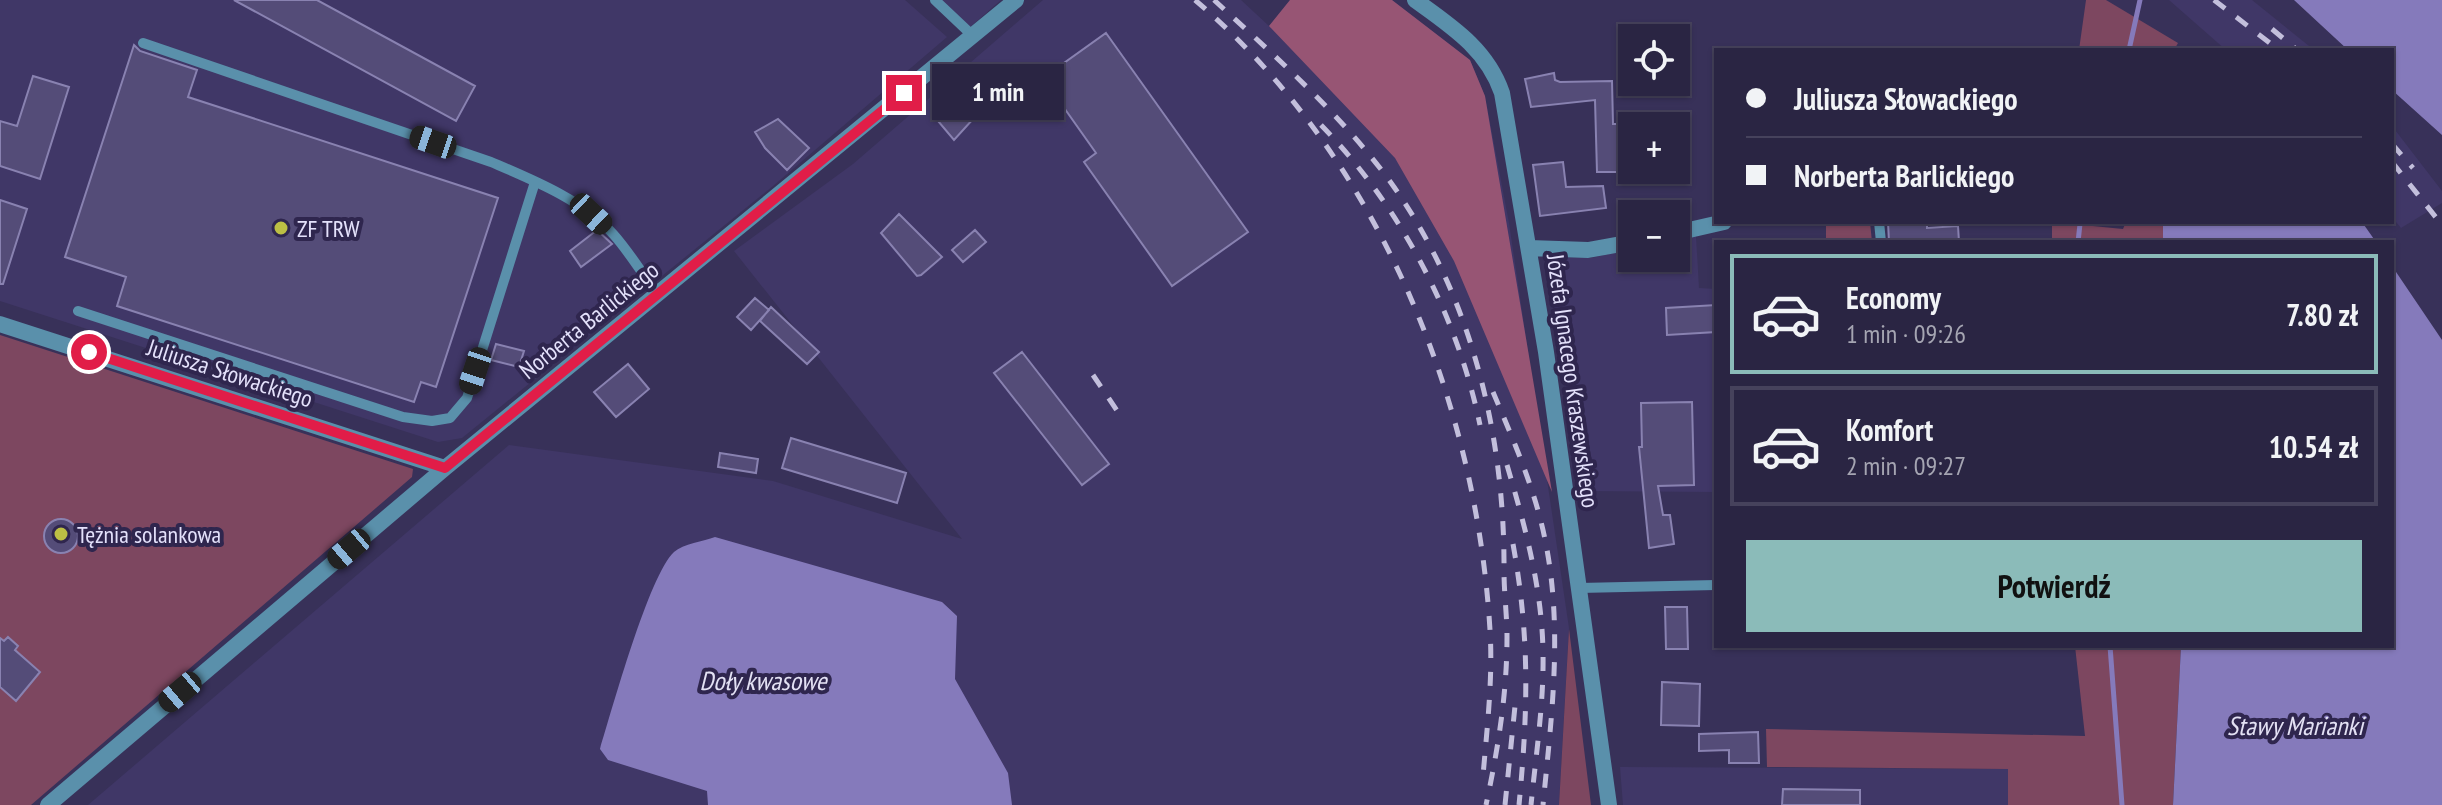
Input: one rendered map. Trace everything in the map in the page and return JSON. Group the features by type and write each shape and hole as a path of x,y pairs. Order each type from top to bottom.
{"street":[{"name":"Norberta Barlickiego","path":"48,805 445,468 1016,0"},
{"name":"Józefa Ignacego Kraszewskiego","path":"1415,0 1467,39 1495,75 1502,93 1529,248 1609,805"},
{"path":"1690,230 1715,224"},
{"path":"1529,248 1588,250 1618,245"},
{"name":"Juliusza Słowackiego","path":"0,324 445,468"}],"lane":[{"path":"935,0 973,36"},
{"path":"143,43 491,162 535,182 602,224 658,295"},
{"path":"78,311 403,417 432,421 450,418 467,398 535,182"},
{"path":"1579,588 1714,585"}],"shaded area":[{"path":"0,0 905,0 947,37 773,186 462,438 438,442 0,301"},
{"path":"933,0 1001,0 968,29"},
{"path":"1043,0 1241,0 1269,26 1290,0 1392,0 1470,60 1485,96 1509,223 1569,628 1559,805 88,805 509,445 773,481 962,539 734,251 853,164"},
{"path":"1290,0 1392,0 1470,60 1485,96 1552,492 1454,261 1395,158 1269,26"},
{"path":"2086,0 2106,0 2178,43 2175,48 2079,48"},
{"path":"2169,0 2252,0 2312,48 2224,48"},
{"path":"2394,129 2442,191 2442,203 2401,228 2394,219"},
{"path":"1826,224 1870,224 1872,240 1826,240"},
{"path":"2052,224 2123,229 2125,224 2163,224 2163,240 2052,240"},
{"path":"1696,236 1699,288 1714,289 1714,492 1582,491 1544,257 1591,258 1618,252 1618,272 1690,272 1690,237"},
{"path":"0,335 413,469 412,477 31,805 0,805"},
{"path":"1569,629 1591,805 1559,805"},
{"path":"2075,648 2181,648 2173,805 2008,805 2008,769 1767,767 1766,729 2085,736"},
{"path":"1620,767 2008,769 2008,805 1623,805"}],"water":[{"path":"2294,0 2442,0 2442,135 2394,92 2394,48 2346,48"},
{"path":"2163,224 2363,224 2375,240 2163,240"},
{"name":"Stawy Marianki","path":"2394,269 2442,340 2442,805 2173,805 2181,648 2394,648"},
{"name":"Doły kwasowe","path":"715,537 942,602 957,616 955,679 1008,773 1012,805 708,805 707,791 608,760 600,749 632,644 664,565 678,549"}],"building":[{"path":"234,0 317,0 475,86 456,121"},
{"path":"1106,33 1248,232 1172,286 1084,162 1096,153 1043,78"},
{"name":"ZF TRW","path":"134,45 140,51 197,70 188,97 498,198 436,387 421,382 414,402 117,306 126,277 65,257"},
{"path":"1554,73 1555,80 1560,82 1612,81 1613,124 1618,124 1618,172 1597,172 1595,100 1531,107 1525,79"},
{"path":"33,76 69,87 40,179 0,166 0,121 17,126"},
{"path":"956,99 974,118 954,140 938,121"},
{"path":"778,119 809,148 787,170 765,148 755,132"},
{"path":"1563,162 1566,187 1603,186 1606,208 1540,216 1533,165"},
{"path":"0,200 27,209 3,284 0,284"},
{"path":"899,214 942,257 921,275 917,276 881,233"},
{"path":"1888,224 1927,224 1927,228 1958,226 1959,240 1889,240"},
{"path":"597,230 612,244 581,267 570,251"},
{"path":"975,230 986,242 963,262 952,250"},
{"path":"755,298 769,310 751,330 737,317"},
{"path":"1714,305 1714,332 1667,335 1666,308"},
{"path":"771,307 819,352 807,364 760,321"},
{"path":"496,344 524,351 519,367 491,360"},
{"path":"1022,352 1109,464 1082,485 994,373"},
{"path":"628,364 649,389 616,417 594,392"},
{"path":"1692,402 1694,485 1658,486 1663,515 1670,515 1674,544 1649,548 1639,447 1642,447 1641,403"},
{"path":"791,438 906,473 897,503 782,468"},
{"path":"720,453 758,459 756,473 718,467"},
{"name":"Tężnia solankowa","path":"61,519 73,524 78,536 73,548 61,553 49,548 44,536 49,524"},
{"path":"1665,607 1687,607 1688,649 1666,649"},
{"path":"8,637 18,646 15,650 40,672 16,701 0,687 0,638 4,641"},
{"path":"1662,682 1700,684 1699,726 1661,725"},
{"path":"1758,732 1759,763 1729,763 1729,750 1699,751 1699,734"},
{"path":"1783,789 1860,790 1860,805 1782,805"}],"waterway":[{"path":"2129,48 2140,0"},
{"path":"2078,240 2080,224"},
{"path":"2110,648 2122,805"}],"railway":[{"path":"1195,0 1259,62 1315,131 1364,206 1405,285 1438,369 1463,455 1481,542 1491,648 1483,776"},
{"path":"1214,0 1309,89 1375,162 1421,230 1463,322 1479,370 1490,420 1503,521 1507,629 1504,700 1486,805"},
{"path":"2214,0 2276,48"},
{"path":"2272,29 2295,48"},
{"path":"1321,125 1376,190 1422,264 1457,343 1480,425"},
{"path":"2394,146 2413,168"},
{"path":"2394,165 2442,225"},
{"path":"1093,375 1118,412"},
{"path":"1493,392 1533,495 1549,564 1555,633 1543,805"},
{"path":"1507,465 1531,557 1542,628 1542,690 1531,805"},
{"path":"1513,544 1519,578 1526,674 1519,805"},
{"path":"1505,805 1515,706"}],"place":[{"name":"ZF TRW","path":"281,228"},
{"name":"Tężnia solankowa","path":"61,534"}],"route":[{"path":"89,352 445,468 904,93"}]}
